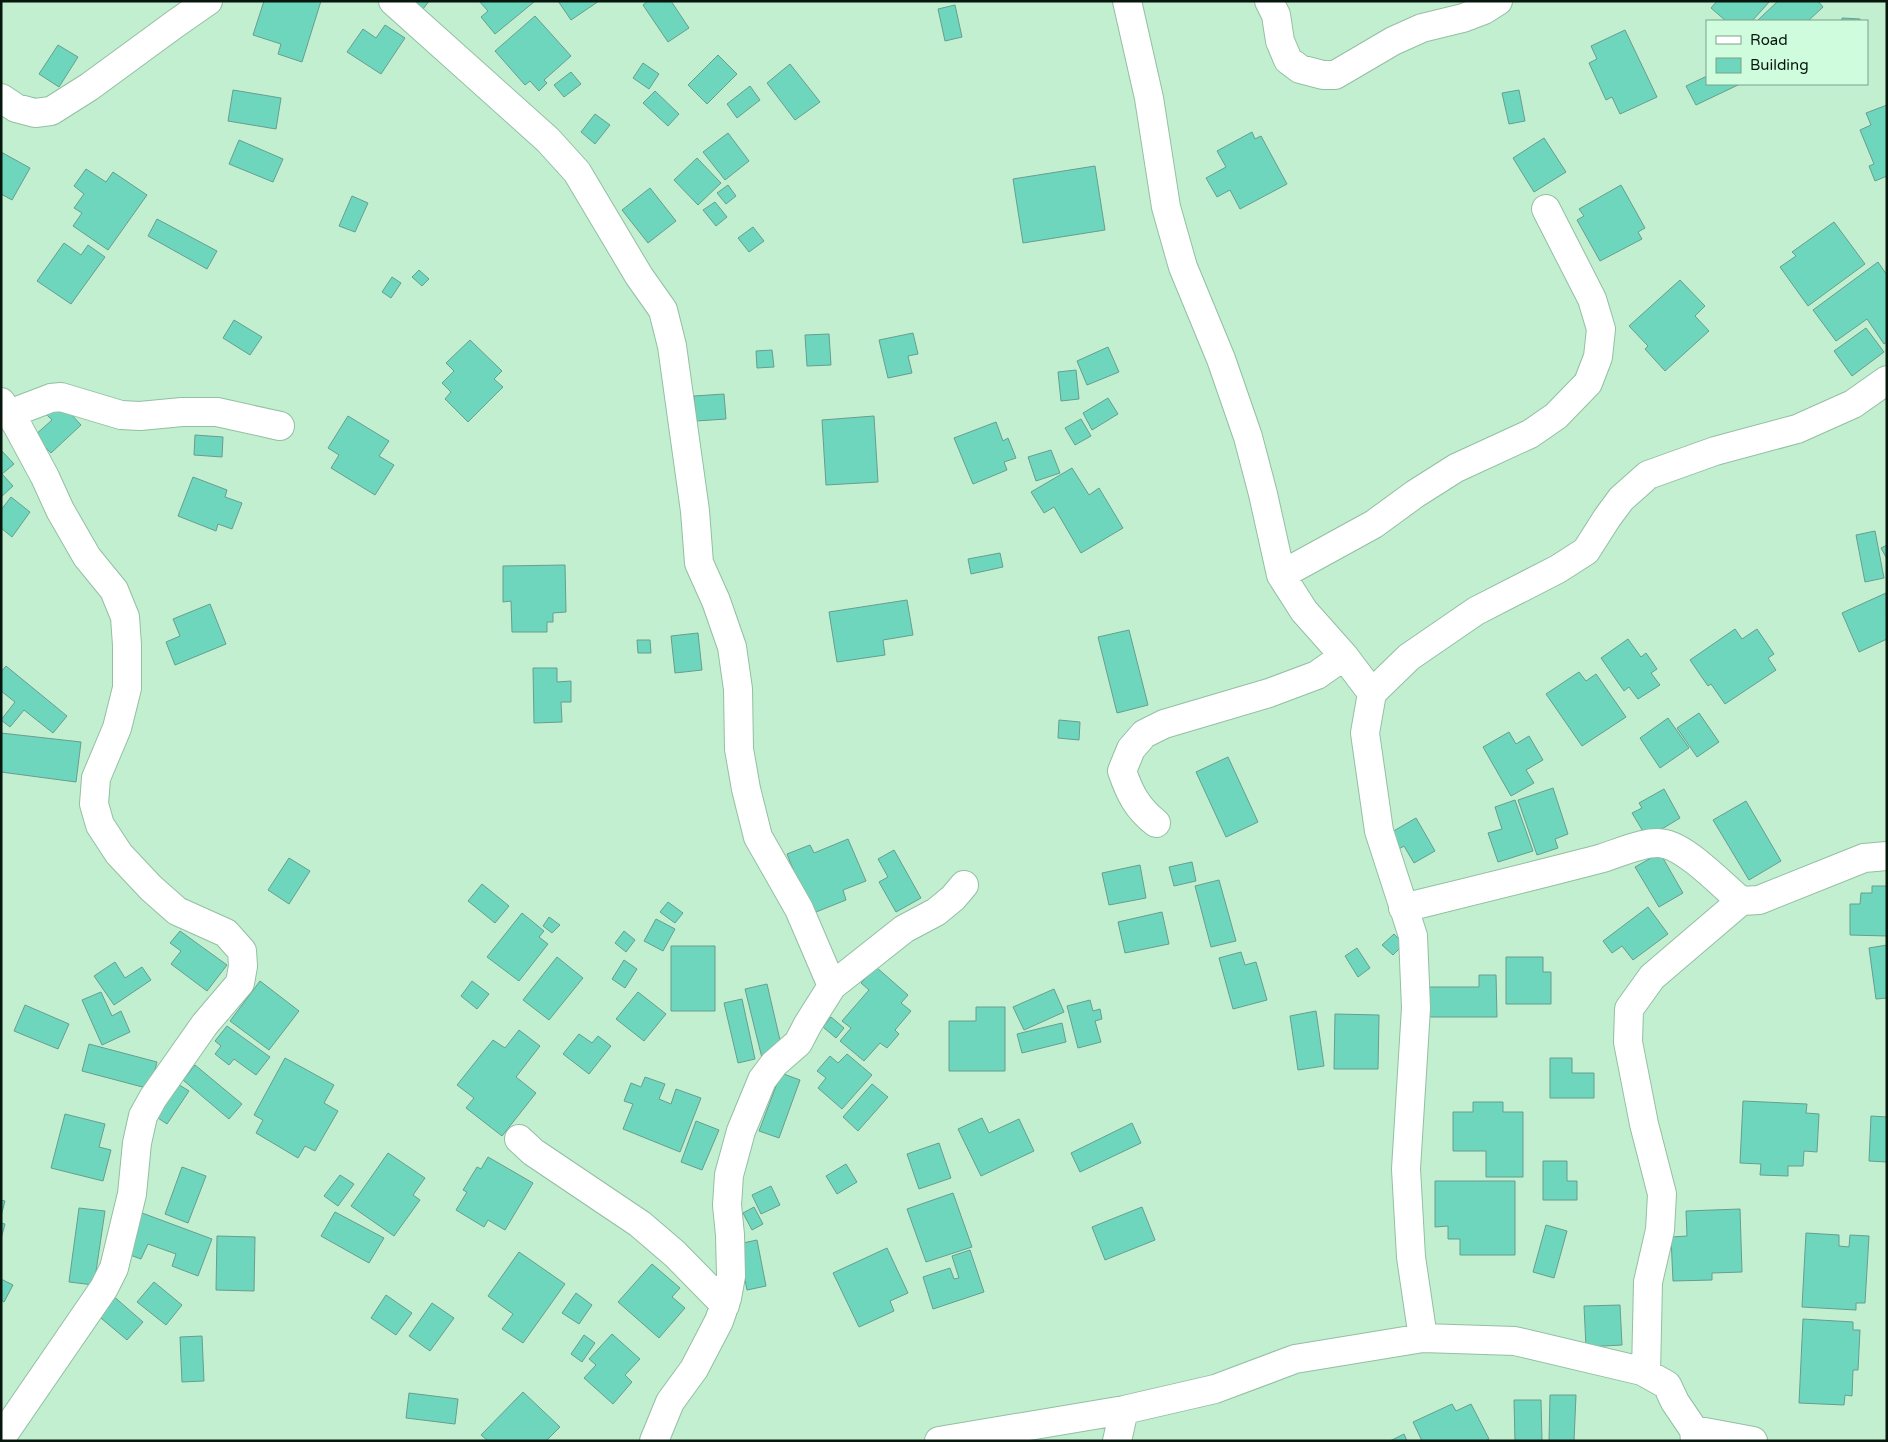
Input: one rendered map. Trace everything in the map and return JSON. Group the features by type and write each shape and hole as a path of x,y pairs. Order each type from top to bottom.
{"street":[{"path":"1,98 16,108 35,113 51,111 90,87 208,1"},
{"path":"393,1 548,140 577,172 634,268 662,310 672,346 695,512 699,563 716,601 732,646 738,689 739,749 746,789 758,837 799,909 832,986"},
{"path":"1127,1 1149,98 1166,207 1183,268 1222,359 1248,437 1263,494 1280,575 1304,611 1344,656 1372,693"},
{"path":"1269,1 1276,16 1280,41 1288,60 1300,69 1323,75 1335,75 1393,41 1422,28 1463,18 1484,10 1498,1"},
{"path":"1280,575 1374,524 1415,494 1456,468 1530,434 1556,416 1588,384 1598,357 1601,329 1592,299 1546,209"},
{"path":"1424,1338 1411,1257 1406,1169 1416,1008 1413,936 1378,831 1365,733 1372,693 1409,656 1476,611 1558,569 1586,551 1621,499 1648,475 1715,451 1797,429 1853,404 1887,380"},
{"path":"1,1438 104,1288 114,1268 132,1194 137,1143 144,1116 153,1098 205,1024 240,983 244,966 242,951 226,933 177,911 150,888 119,854 100,825 94,804 96,778 117,728 127,688 125,617 114,590 87,557 60,510 45,477 17,425 5,408 61,397 121,415 140,416 182,412 217,412 280,426"},
{"path":"1156,823 1141,811 1127,786 1122,771 1131,749 1144,734 1164,724 1270,693 1317,675 1344,656"},
{"path":"1403,908 1519,880 1615,855 1649,844 1664,843 1681,850 1741,900 1759,900 1864,858 1887,856"},
{"path":"654,1441 670,1402 694,1369 719,1321 725,1305 731,1276 727,1205 729,1175 741,1131 762,1080 774,1064 798,1043 832,986 904,929 936,912 953,898 964,885"},
{"path":"1646,1374 1648,1282 1660,1230 1662,1194 1644,1124 1628,1042 1630,1010 1652,977 1741,900"},
{"path":"519,1139 541,1158 640,1224 675,1254 725,1305"},
{"path":"939,1441 1124,1410 1215,1388 1295,1359 1424,1338 1515,1341 1646,1374 1667,1385 1694,1435 1753,1441"},
{"path":"1117,1441 1124,1410"}],"building":[{"path":"264,1 321,1 302,62 278,54 281,44 253,35"},
{"path":"412,1 429,1 423,9"},
{"path":"479,1 534,2 495,34 481,17 488,11"},
{"path":"558,1 599,1 571,20"},
{"path":"648,1 671,1 689,28 668,42 643,5"},
{"path":"1717,1 1770,1 1753,20 1725,20 1711,8"},
{"path":"1778,1 1818,1 1823,7 1809,20 1758,20"},
{"path":"955,5 962,37 945,41 938,9"},
{"path":"535,16 571,56 544,80 547,83 539,91 530,81 525,85 495,51"},
{"path":"1842,18 1860,19 1860,20 1842,20"},
{"path":"385,25 405,38 381,74 347,52 363,29 376,38"},
{"path":"1625,30 1657,97 1620,114 1612,97 1606,100 1589,63 1597,59 1591,46"},
{"path":"58,45 78,57 59,87 39,74"},
{"path":"718,55 737,74 707,104 688,85"},
{"path":"643,63 659,74 649,89 633,78"},
{"path":"790,64 820,102 795,120 767,83"},
{"path":"571,72 581,84 564,97 554,85"},
{"path":"1706,76 1706,85 1738,85 1696,105 1686,86"},
{"path":"750,86 760,100 737,118 727,104"},
{"path":"233,90 281,98 276,129 228,121"},
{"path":"1519,90 1525,121 1509,124 1502,93"},
{"path":"655,91 679,114 668,126 643,103"},
{"path":"1887,105 1887,176 1875,181 1869,166 1874,164 1860,130 1871,125 1866,113"},
{"path":"595,114 610,125 595,144 581,132"},
{"path":"1252,132 1255,139 1261,136 1287,184 1240,209 1230,190 1217,197 1206,178 1226,167 1217,151"},
{"path":"728,133 749,161 725,180 703,152"},
{"path":"1544,138 1566,172 1534,192 1513,158"},
{"path":"239,140 283,159 273,182 229,164"},
{"path":"1,152 30,168 12,200 1,194"},
{"path":"697,158 721,183 698,205 674,180"},
{"path":"1095,166 1105,230 1023,243 1013,179"},
{"path":"86,169 106,182 113,172 147,195 108,250 73,226 82,213 74,208 84,194 74,186"},
{"path":"728,185 736,196 726,204 717,193"},
{"path":"1621,185 1645,228 1638,232 1642,239 1600,261 1577,220 1584,216 1579,209"},
{"path":"650,188 676,221 648,243 622,210"},
{"path":"352,196 368,203 355,232 339,226"},
{"path":"715,202 727,217 716,226 703,210"},
{"path":"157,219 217,251 207,269 148,236"},
{"path":"1834,222 1865,264 1808,306 1780,267 1796,256 1792,252"},
{"path":"753,227 764,241 749,252 738,238"},
{"path":"64,243 81,255 88,245 105,257 71,304 37,281"},
{"path":"1878,262 1887,275 1887,342 1884,344 1867,319 1836,341 1813,310"},
{"path":"419,270 429,279 422,286 412,277"},
{"path":"392,277 401,283 391,298 382,292"},
{"path":"1680,280 1705,306 1695,316 1709,331 1665,371 1645,349 1648,346 1629,326"},
{"path":"234,320 262,337 250,355 223,338"},
{"path":"1866,328 1884,352 1852,376 1834,351"},
{"path":"913,333 918,354 908,356 912,373 888,378 879,340"},
{"path":"829,334 831,365 807,366 805,335"},
{"path":"470,340 502,371 494,379 503,387 468,422 445,399 451,392 442,383 454,371 446,363"},
{"path":"1108,347 1119,372 1087,385 1077,361"},
{"path":"772,350 774,367 757,368 756,351"},
{"path":"1076,370 1079,399 1061,401 1058,372"},
{"path":"724,394 726,419 696,421 694,396"},
{"path":"1108,398 1118,414 1092,430 1083,413"},
{"path":"58,400 81,425 51,453 34,436 52,420 44,412"},
{"path":"348,416 389,441 379,456 394,465 375,495 331,468 339,455 328,448"},
{"path":"874,416 878,482 826,485 822,420"},
{"path":"1081,419 1091,436 1075,445 1065,428"},
{"path":"996,422 1003,441 1008,438 1016,458 1004,462 1007,470 973,484 954,438"},
{"path":"195,435 223,437 222,457 194,455"},
{"path":"1,450 14,464 2,474 13,486 1,497"},
{"path":"1051,450 1060,473 1036,481 1028,457"},
{"path":"1072,468 1089,495 1099,488 1123,528 1081,553 1054,507 1044,513 1031,492"},
{"path":"193,477 227,490 225,497 242,503 232,529 218,524 216,531 178,516"},
{"path":"11,497 30,512 12,537 1,528 1,510"},
{"path":"1875,531 1884,578 1865,582 1856,535"},
{"path":"1887,545 1887,559 1881,548"},
{"path":"1000,553 1003,567 971,574 968,559"},
{"path":"565,565 566,612 553,613 553,622 547,622 547,632 512,632 511,601 503,602 503,566"},
{"path":"1886,593 1887,639 1859,652 1842,613"},
{"path":"907,600 913,635 883,640 885,655 837,662 829,612"},
{"path":"210,604 226,644 175,665 166,642 180,636 173,619"},
{"path":"1735,629 1742,639 1757,629 1774,654 1768,658 1776,670 1725,704 1711,684 1708,686 1690,660"},
{"path":"1129,630 1148,705 1117,713 1098,637"},
{"path":"698,633 702,670 675,673 671,636"},
{"path":"1628,639 1641,657 1646,653 1657,669 1651,673 1660,685 1638,699 1629,687 1624,691 1601,658"},
{"path":"637,640 650,640 651,653 638,653"},
{"path":"6,666 67,716 53,733 24,710 10,727 1,720 15,702 1,691 1,672"},
{"path":"533,668 557,668 557,682 571,681 571,702 561,702 562,722 534,723"},
{"path":"1579,672 1586,681 1596,674 1626,717 1582,746 1546,694"},
{"path":"1699,713 1719,742 1697,757 1677,728"},
{"path":"1668,718 1689,748 1660,768 1640,738"},
{"path":"1059,720 1080,722 1079,740 1058,738"},
{"path":"1509,732 1516,744 1529,736 1543,760 1526,770 1534,783 1511,796 1483,747"},
{"path":"1,733 81,742 76,782 1,772"},
{"path":"1228,757 1258,822 1226,837 1196,772"},
{"path":"1553,788 1568,834 1555,839 1558,848 1537,855 1518,800"},
{"path":"1664,789 1680,818 1647,838 1632,813 1642,808 1639,803"},
{"path":"1515,800 1533,851 1498,862 1488,833 1502,829 1495,807"},
{"path":"1746,801 1781,861 1749,880 1713,820"},
{"path":"1416,818 1435,851 1414,863 1404,846 1394,852 1385,836"},
{"path":"848,839 866,881 843,890 846,900 811,914 787,854 810,845 814,853"},
{"path":"894,850 921,898 896,912 879,882 888,877 878,859"},
{"path":"1660,853 1683,893 1659,907 1635,867"},
{"path":"289,858 310,871 289,904 268,890"},
{"path":"1192,862 1196,881 1174,886 1169,867"},
{"path":"1140,865 1146,898 1109,905 1102,873"},
{"path":"1219,880 1236,941 1211,947 1195,886"},
{"path":"482,884 509,906 495,923 468,901"},
{"path":"1872,886 1887,886 1887,936 1850,935 1850,904 1860,904 1861,893 1872,893"},
{"path":"668,902 683,913 675,923 660,912"},
{"path":"1648,907 1668,934 1633,960 1622,946 1612,953 1603,941"},
{"path":"1162,912 1169,944 1125,953 1118,922"},
{"path":"522,913 544,931 539,937 548,944 519,981 487,957"},
{"path":"549,917 560,925 552,933 543,926"},
{"path":"656,919 675,929 663,951 644,941"},
{"path":"180,931 227,965 207,991 171,964 181,951 170,943"},
{"path":"624,931 635,940 626,952 615,943"},
{"path":"1394,934 1404,944 1393,955 1382,945"},
{"path":"1887,945 1887,998 1876,999 1869,948"},
{"path":"671,946 715,946 715,1011 671,1011"},
{"path":"1357,948 1370,968 1358,977 1345,956"},
{"path":"1241,952 1245,965 1256,962 1267,1000 1233,1009 1219,958"},
{"path":"557,957 583,978 549,1020 523,1000"},
{"path":"1506,957 1543,957 1543,972 1551,972 1551,1004 1506,1004"},
{"path":"624,960 637,969 625,988 612,979"},
{"path":"115,962 125,978 142,967 151,980 114,1005 94,976"},
{"path":"876,967 908,995 901,1003 911,1011 895,1030 899,1034 887,1048 880,1043 864,1061 840,1041 851,1028 842,1021 869,990 861,983"},
{"path":"1479,975 1496,975 1497,1017 1428,1017 1428,987 1479,987"},
{"path":"260,981 299,1011 269,1050 230,1021"},
{"path":"472,981 489,994 477,1009 461,996"},
{"path":"767,984 783,1053 762,1058 745,989"},
{"path":"1054,989 1064,1012 1024,1030 1013,1007"},
{"path":"101,992 112,1016 121,1011 130,1032 102,1045 82,1000"},
{"path":"638,992 666,1014 644,1041 616,1019"},
{"path":"742,999 755,1059 738,1063 724,1003"},
{"path":"1090,1000 1093,1011 1100,1009 1102,1019 1095,1021 1101,1042 1078,1048 1067,1006"},
{"path":"25,1005 69,1024 58,1049 14,1031"},
{"path":"976,1007 1005,1007 1005,1071 949,1071 949,1021 976,1021"},
{"path":"1316,1011 1324,1066 1298,1070 1290,1016"},
{"path":"1335,1014 1379,1015 1378,1069 1334,1069"},
{"path":"831,1017 844,1028 836,1038 823,1027"},
{"path":"1062,1023 1066,1042 1022,1053 1017,1034"},
{"path":"227,1026 270,1057 256,1075 234,1059 229,1065 215,1054 221,1046 215,1041"},
{"path":"519,1030 540,1046 516,1077 536,1093 502,1136 466,1108 474,1098 457,1085 493,1040 505,1048"},
{"path":"579,1034 592,1043 598,1036 611,1046 589,1074 563,1054"},
{"path":"89,1044 157,1062 150,1089 82,1071"},
{"path":"847,1054 872,1075 842,1109 818,1088 826,1078 817,1071 830,1056 838,1063"},
{"path":"285,1058 334,1085 324,1103 338,1111 315,1151 305,1146 298,1158 256,1133 263,1120 254,1115"},
{"path":"1550,1058 1572,1058 1572,1073 1594,1073 1594,1098 1550,1098"},
{"path":"195,1065 242,1104 229,1119 183,1080"},
{"path":"781,1073 800,1080 779,1138 759,1131"},
{"path":"645,1077 665,1084 659,1099 671,1104 676,1089 701,1098 680,1152 623,1129 633,1104 624,1101 631,1083 641,1087"},
{"path":"173,1081 189,1091 167,1124 152,1114"},
{"path":"872,1084 888,1097 858,1131 843,1117"},
{"path":"1743,1101 1807,1104 1806,1113 1819,1114 1817,1152 1804,1151 1803,1166 1788,1166 1788,1176 1760,1175 1761,1164 1740,1163"},
{"path":"1473,1102 1503,1102 1503,1112 1523,1112 1523,1177 1486,1177 1486,1151 1453,1151 1453,1112 1473,1112"},
{"path":"65,1114 105,1124 99,1147 111,1150 103,1181 51,1168"},
{"path":"1871,1116 1887,1117 1887,1162 1869,1161"},
{"path":"982,1118 989,1133 1019,1119 1034,1151 981,1176 958,1129"},
{"path":"696,1121 719,1130 702,1170 681,1162"},
{"path":"1132,1123 1141,1143 1080,1172 1071,1153"},
{"path":"939,1143 951,1178 919,1189 907,1154"},
{"path":"388,1153 425,1178 413,1195 420,1200 394,1236 351,1206"},
{"path":"488,1157 533,1183 505,1230 488,1220 484,1227 456,1210 467,1192 463,1190 477,1167 481,1169"},
{"path":"1543,1161 1567,1161 1567,1181 1577,1181 1577,1200 1543,1200"},
{"path":"846,1164 857,1182 837,1194 826,1176"},
{"path":"182,1167 206,1176 188,1223 165,1214"},
{"path":"340,1175 354,1184 338,1206 324,1196"},
{"path":"1435,1181 1515,1181 1515,1255 1460,1255 1460,1239 1448,1239 1448,1226 1435,1227"},
{"path":"771,1186 780,1205 761,1214 752,1195"},
{"path":"953,1193 972,1247 926,1262 907,1209"},
{"path":"1,1200 5,1201 1,1216"},
{"path":"754,1207 763,1224 752,1230 743,1213"},
{"path":"1142,1207 1155,1240 1105,1260 1092,1227"},
{"path":"79,1208 105,1211 94,1285 69,1282"},
{"path":"1740,1209 1742,1272 1712,1273 1712,1280 1673,1281 1671,1237 1687,1236 1686,1211"},
{"path":"134,1210 212,1239 198,1276 172,1266 176,1254 148,1244 141,1259 119,1251"},
{"path":"335,1212 384,1238 369,1263 321,1236"},
{"path":"1,1223 5,1224 1,1239"},
{"path":"1546,1225 1567,1231 1554,1278 1533,1272"},
{"path":"1806,1233 1839,1235 1839,1246 1849,1247 1850,1235 1869,1236 1865,1303 1856,1303 1856,1310 1802,1307"},
{"path":"217,1236 255,1237 254,1291 216,1290"},
{"path":"757,1240 766,1286 747,1290 738,1244"},
{"path":"887,1248 908,1293 890,1301 894,1311 859,1327 833,1273"},
{"path":"970,1250 984,1292 933,1309 923,1277 950,1268 954,1279 959,1278 952,1256"},
{"path":"519,1252 565,1284 523,1343 502,1329 513,1314 488,1296"},
{"path":"652,1264 680,1288 672,1297 685,1308 659,1338 618,1302"},
{"path":"1,1279 13,1285 4,1302 1,1300"},
{"path":"154,1282 182,1305 166,1325 137,1302"},
{"path":"576,1293 592,1305 579,1324 562,1313"},
{"path":"111,1294 143,1322 127,1340 95,1313"},
{"path":"386,1295 412,1313 396,1335 371,1318"},
{"path":"432,1303 454,1318 430,1351 409,1336"},
{"path":"1620,1305 1622,1345 1586,1347 1584,1306"},
{"path":"1803,1319 1853,1322 1853,1330 1860,1330 1858,1370 1853,1370 1852,1396 1845,1395 1844,1405 1799,1403"},
{"path":"612,1334 640,1359 625,1375 632,1382 613,1404 584,1378 596,1365 589,1359"},
{"path":"584,1335 595,1343 582,1362 571,1354"},
{"path":"202,1336 204,1381 182,1382 180,1337"},
{"path":"523,1392 560,1427 546,1441 488,1441 481,1435"},
{"path":"409,1393 458,1399 455,1424 406,1418"},
{"path":"1550,1395 1576,1395 1574,1441 1549,1441"},
{"path":"1514,1400 1541,1400 1542,1441 1515,1441"},
{"path":"1452,1404 1456,1411 1471,1404 1489,1439 1485,1441 1422,1441 1413,1422"},
{"path":"1404,1434 1407,1441 1390,1441"}]}
